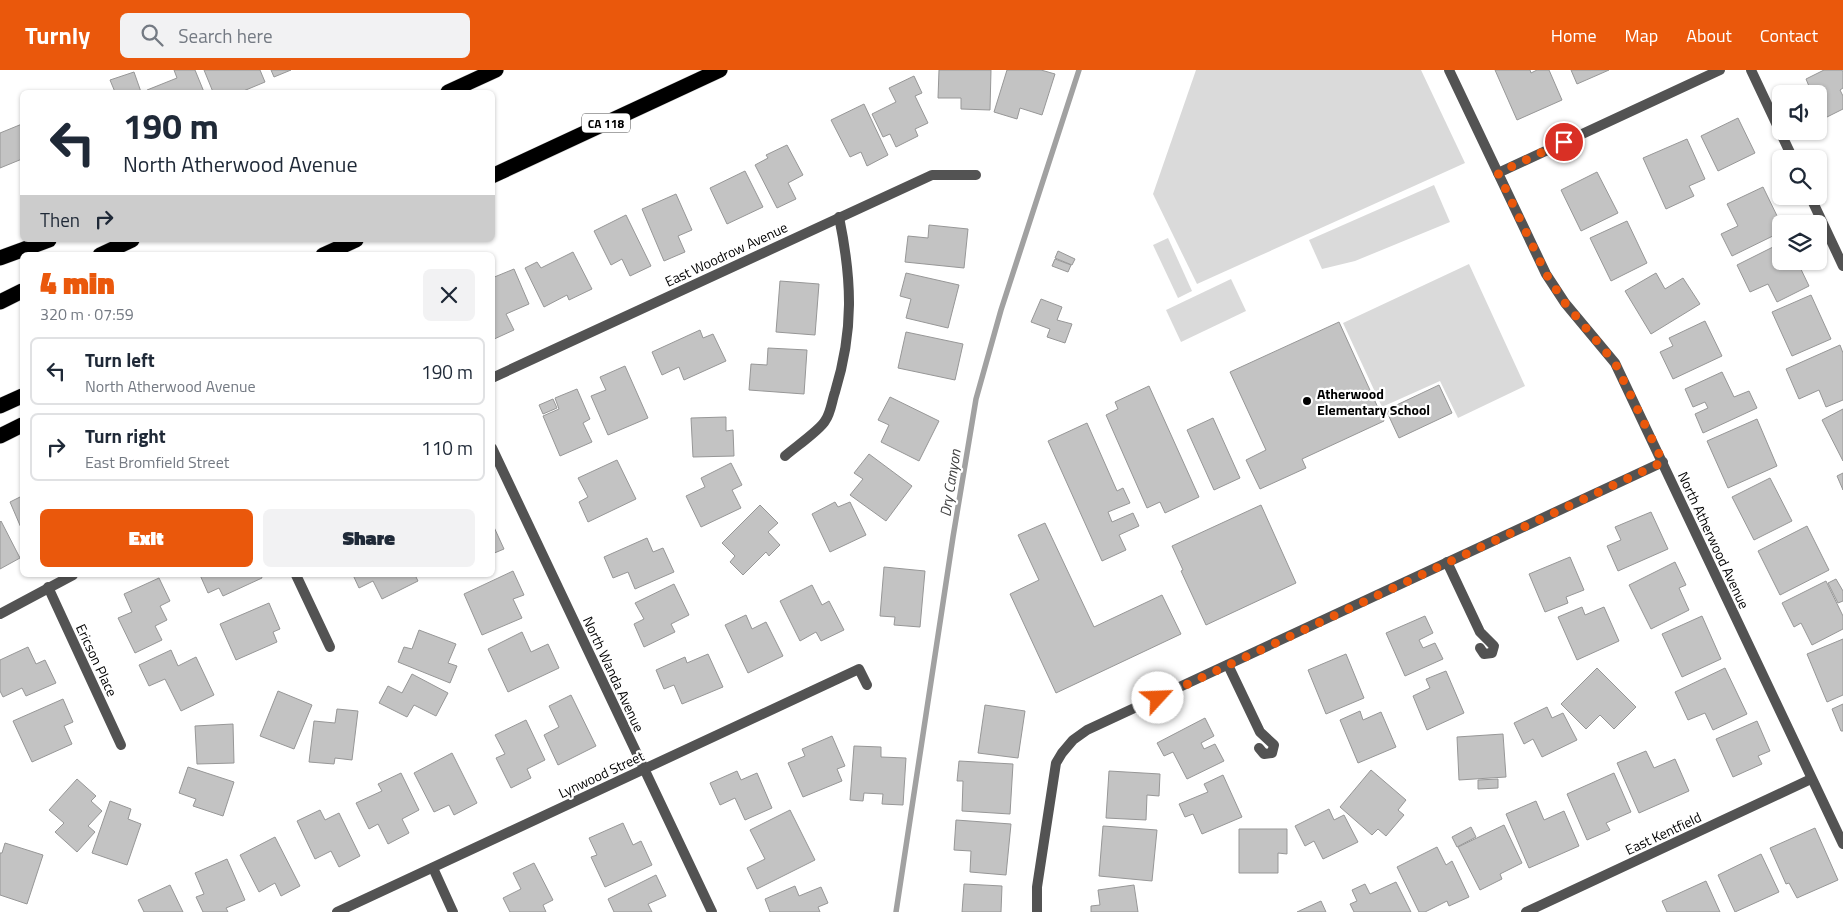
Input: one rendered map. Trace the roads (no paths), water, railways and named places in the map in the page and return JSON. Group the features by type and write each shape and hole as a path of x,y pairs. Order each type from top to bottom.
{"highway":[{"path":"452,90 496,70"},
{"name":"CA 118","path":"495,175 720,70"},
{"path":"0,258 44,242"},
{"path":"106,252 128,242"},
{"path":"330,252 352,242"},
{"path":"0,302 20,292"},
{"path":"0,406 20,397"},
{"path":"0,436 20,426"}],"street":[{"name":"North Atherwood Avenue","path":"1449,70 1546,274 1565,303 1615,363 1843,844"},
{"path":"1498,173 1720,70"},
{"path":"1751,70 1789,150"},
{"name":"East Woodrow Avenue","path":"495,377 932,175 976,175"},
{"path":"1814,205 1843,266"},
{"path":"785,456 826,421 843,366 849,332 850,289 847,254 840,217"},
{"name":"North Wanda Avenue","path":"495,454 712,912"},
{"path":"1037,912 1037,887 1053,775 1062,752 1073,740 1087,730 1663,462"},
{"path":"1447,562 1480,632 1494,646 1492,653 1484,654 1480,648"},
{"path":"0,614 69,577"},
{"path":"297,577 330,647"},
{"name":"Ericson Place","path":"48,587 120,745"},
{"path":"1228,665 1260,732 1274,745 1272,753 1264,754 1260,748"},
{"name":"Lynwood Street","path":"337,912 859,669 867,685"},
{"name":"East Kentfield","path":"1526,912 1811,779"},
{"path":"433,868 453,912"}],"waterway":[{"name":"Dry Canyon","path":"896,912 976,399 1001,310 1079,70"}],"place":[{"name":"Atherwood Elementary School","path":"1307,401"}]}
